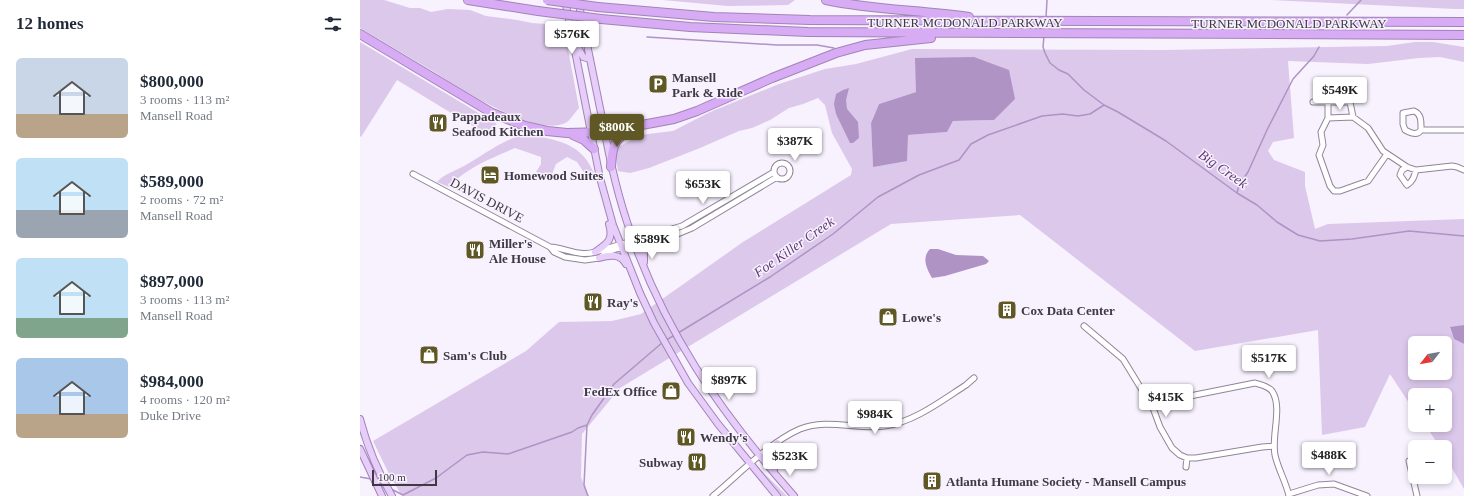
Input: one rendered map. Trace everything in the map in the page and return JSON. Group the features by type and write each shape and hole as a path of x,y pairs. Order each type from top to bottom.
{"highway":[{"name":"TURNER MCDONALD PARKWAY","path":"468,0 601,19 762,31 1015,34 1464,35"},
{"name":"TURNER MCDONALD PARKWAY","path":"548,0 598,7 691,15 763,19 1464,22"},
{"path":"826,0 848,4 938,12 997,21"},
{"path":"360,34 492,113 524,126 567,134 604,132 636,127 658,123 686,115 847,49 865,45 966,33"},
{"path":"612,167 612,150 615,142 622,135 636,127"},
{"path":"567,134 584,140 594,149"}],"main road":[{"path":"565,0 594,149 606,199 633,278"},
{"path":"578,0 612,167 622,206 646,273 666,317 687,355 732,420 794,496"},
{"path":"570,30 583,57 590,59"},
{"path":"597,255 612,234 605,209 606,199"},
{"path":"646,273 643,255 647,246 652,242"},
{"path":"597,255 610,255 624,261 654,323 676,362 708,411 777,496"},
{"path":"360,419 366,440 392,496"},
{"path":"774,472 772,462 777,443"},
{"path":"360,448 382,496"}],"street":[{"path":"1313,102 1350,102 1353,117"},
{"path":"1328,102 1328,118 1321,132 1323,145 1319,155 1330,186 1334,191 1340,191 1368,181 1387,154"},
{"path":"1421,130 1420,116 1418,113 1414,111 1403,113 1403,124 1405,130 1416,134 1421,130 1464,130"},
{"path":"1328,118 1353,117 1368,128 1379,147 1407,167 1416,170 1457,166 1464,170"},
{"path":"1407,167 1402,170 1400,175 1407,185 1411,182 1416,170"},
{"name":"DAVIS DRIVE","path":"413,174 550,247 559,255 575,260 585,260 621,246 634,243"},
{"path":"775,175 685,232 652,242 634,243 682,226 775,175"},
{"name":"DAVIS DRIVE","path":"550,247 557,247 575,253 597,255"},
{"path":"575,253 575,260"},
{"path":"1084,326 1123,359 1152,408 1160,427 1172,448 1180,455 1187,458 1196,458 1274,446"},
{"path":"713,496 760,455 800,429 815,424 871,427 885,426 904,421 961,389 974,378"},
{"path":"1152,408 1165,401 1255,383 1264,386 1271,390 1277,402 1274,446 1278,465 1289,495 1318,485 1334,484 1367,496"},
{"path":"1186,467 1187,458"},
{"path":"1414,484 1417,496"}],"shaded area":[{"path":"360,0 384,0 410,8 420,8 431,12 448,9 470,10 486,16 532,23 560,25 567,44 579,108 567,122 554,126 537,124 518,118 498,109 360,28"},
{"path":"663,0 795,0 788,5 728,6"},
{"path":"1271,0 1464,0 1464,9 1455,9"},
{"path":"360,42 497,124 484,133 397,80 361,137"},
{"path":"1415,42 1433,42 1464,47 1464,62 1440,57 1368,64 1288,61 1294,138 1273,142 1268,151 1274,160 1305,172 1305,186 1315,229 1328,224 1464,219 1464,325 1450,328 1454,339 1464,344 1464,489 1452,468 1452,440 1435,440 1430,432 1452,432 1452,388 1408,388 1408,401 1390,374 1365,427 1322,435 1318,330 1195,351 1020,215 891,224 620,388 582,434 581,477 588,496 402,496 389,474 373,441 526,351 559,322 612,321 641,314 743,242 851,175 852,169 832,133 825,105 818,98 789,108 770,120 752,128 739,131 649,168 630,173 618,171 615,153 617,148 640,135 673,131 710,112 779,84 825,69 856,64 912,49 1166,50 1387,46","holes":["916,92 994,120 953,121 947,132 908,135 873,167 871,123 879,104"]},
{"path":"974,57 1009,70 1015,99 994,120 953,121 947,132 908,135 907,161 873,167 871,123 879,104 916,92 915,58"},
{"path":"849,88 846,100 847,109 858,122 859,138 853,143 850,143 836,114 834,104 836,94"},
{"path":"525,134 558,141 576,149 590,165 595,176 591,178 587,177 577,162 567,157 556,164 552,174 546,177 536,172 541,164 541,157 515,148 471,169 455,180 449,187 437,182 446,175 501,144"},
{"path":"930,249 938,249 956,255 983,256 989,261 986,264 945,276 932,278 925,260 927,252"},
{"path":"1464,325 1464,344 1454,339 1450,327"},
{"path":"762,471 787,496 779,496 761,472"}],"waterway":[{"name":"Big Creek","path":"1046,18 1047,0"},
{"path":"1347,15 1361,0"},
{"name":"Big Creek","path":"1044,36 1043,47 1050,63 1059,70 1068,74 1084,90 1104,105 1166,141 1237,193 1257,205 1277,222 1298,235 1320,241 1352,239 1409,231 1464,236"},
{"path":"647,37 777,45 817,45 834,48"},
{"path":"1237,193 1239,185 1248,172 1293,79 1314,56 1319,47"},
{"name":"Foe Killer Creek","path":"678,333 770,277 833,234 878,197 919,175 959,160 971,144 988,135 1042,116 1063,114 1078,116 1090,114 1104,105"},
{"name":"Foe Killer Creek","path":"666,340 675,335"},
{"name":"Foe Killer Creek","path":"588,496 584,485 587,425 592,415 614,384 663,342"},
{"path":"391,489 403,495 436,478 467,455 483,452 508,454 572,432 587,425"},
{"path":"360,477 371,479"}],"place":[{"name":"Mansell Park & Ride","path":"658,84"},
{"name":"Pappadeaux Seafood Kitchen","path":"438,123"},
{"name":"Homewood Suites","path":"490,175"},
{"name":"Miller's Ale House","path":"475,250"},
{"name":"Ray's","path":"593,302"},
{"name":"Cox Data Center","path":"1007,310"},
{"name":"Lowe's","path":"888,317"},
{"name":"Sam's Club","path":"429,355"},
{"name":"FedEx Office","path":"671,391"},
{"name":"Wendy's","path":"686,437"},
{"name":"Subway","path":"697,462"},
{"name":"Atlanta Humane Society - Mansell Campus","path":"932,481"}]}
